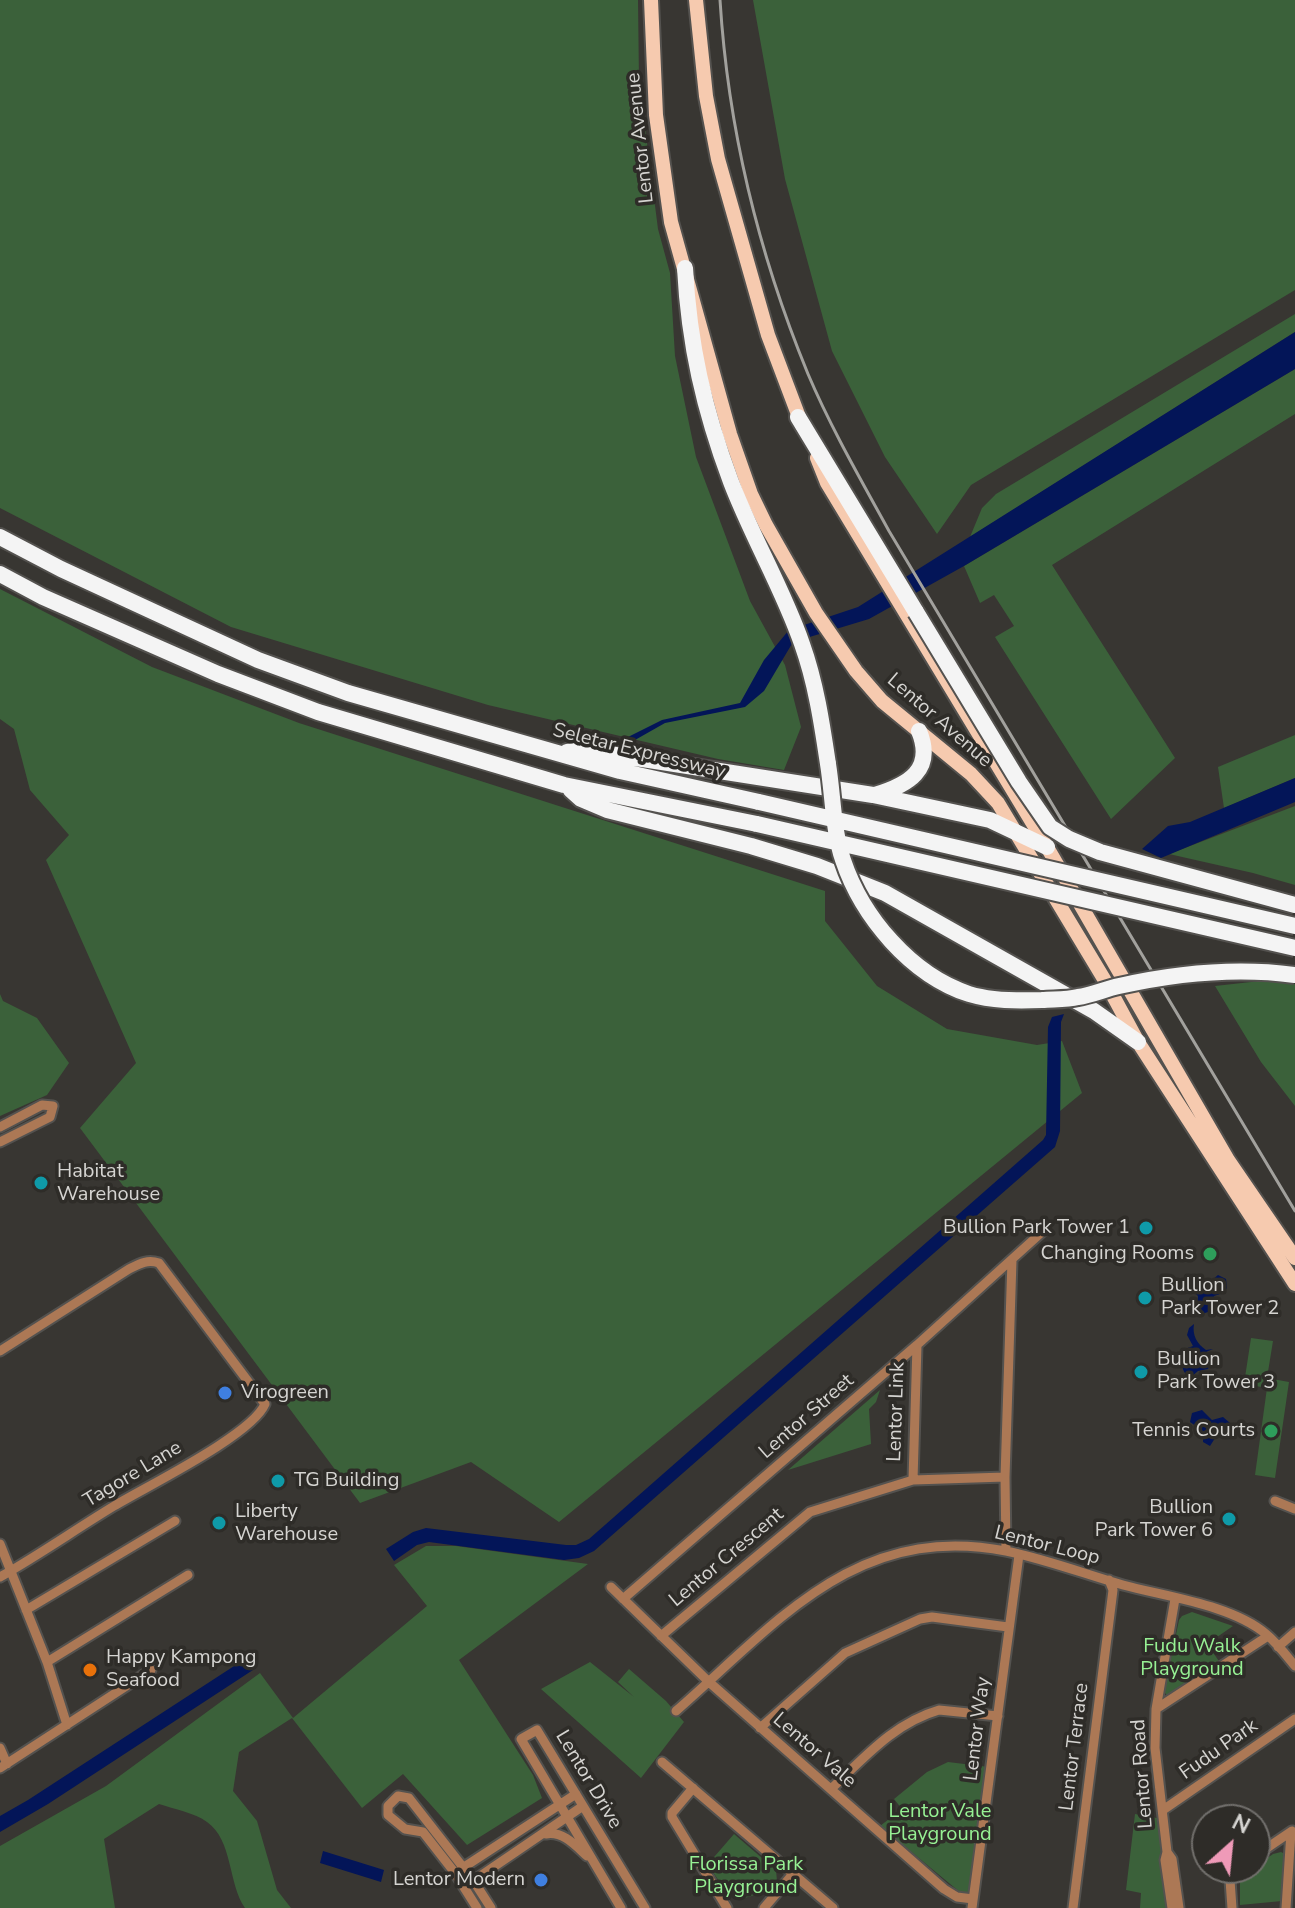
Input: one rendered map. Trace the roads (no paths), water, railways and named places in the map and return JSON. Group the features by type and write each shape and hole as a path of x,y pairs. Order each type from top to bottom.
{"highway":[{"path":"685,268 688,314 702,391 731,481 791,616 809,667 823,731 842,856 862,899 887,936 920,967 954,988 1008,1000 1076,998 1117,986 1180,975 1228,971 1295,975"},
{"path":"798,417 888,575 1050,827 1100,852 1295,905"},
{"name":"Seletar Expressway","path":"0,537 61,569 258,660 348,693 558,755 1295,926"},
{"path":"0,574 43,597 218,674 318,712 564,785 757,824 1295,948"},
{"path":"873,795 907,782 919,769 924,752 919,731"},
{"path":"558,755 582,750 873,795 990,820 1047,847"},
{"path":"564,785 581,799 607,810 751,846 817,866 885,893 1094,1011 1138,1042"}],"main road":[{"name":"Lentor Avenue","path":"651,0 659,145 671,222 730,434 751,494 843,656 882,701 982,785 1015,830 1138,1042 1295,1284"},
{"path":"696,0 706,96 718,159 768,335 798,417"},
{"name":"Lentor Avenue","path":"888,575 906,613 1121,972 1228,1160 1295,1258"},
{"path":"1104,979 1121,972"}],"street":[{"path":"0,1127 42,1105 53,1106 50,1117 0,1142"},
{"name":"Lentor Street","path":"623,1599 917,1345 1042,1232"},
{"path":"1006,1551 1005,1477 1012,1260"},
{"name":"Tagore Lane","path":"0,1351 129,1269 152,1261 159,1263 265,1404 254,1420 200,1456 0,1577"},
{"name":"Lentor Link","path":"913,1480 917,1345"},
{"name":"Lentor Crescent","path":"661,1636 810,1512 913,1480 1005,1477"},
{"path":"1275,1501 1295,1509"},
{"path":"26,1610 175,1521"},
{"path":"0,1544 47,1662 67,1725"},
{"name":"Lentor Loop","path":"676,1711 809,1594 861,1564 923,1549 963,1547 1006,1551 1114,1585 1228,1613 1249,1622 1268,1636 1295,1666"},
{"name":"Lentor Way","path":"973,1904 1019,1555"},
{"path":"47,1662 188,1575"},
{"name":"Lentor Terrace","path":"1073,1908 1114,1585"},
{"path":"611,1587 709,1682"},
{"name":"Lentor Road","path":"1172,1908 1155,1748 1156,1709 1175,1599"},
{"path":"760,1728 845,1653 920,1619 932,1617 1008,1627"},
{"path":"1278,1647 1295,1632"},
{"path":"1156,1709 1268,1636"},
{"path":"0,1748 3,1766 151,1670"},
{"name":"Lentor Vale","path":"709,1682 944,1889 973,1904"},
{"path":"831,1789 884,1738 930,1713 939,1710 998,1716"},
{"name":"Fudu Park","path":"1163,1810 1295,1719"},
{"name":"Lentor Drive","path":"621,1908 521,1739 537,1730 645,1908"},
{"path":"662,1762 833,1908"},
{"path":"693,1788 672,1817 727,1908"},
{"path":"459,1870 576,1794"},
{"path":"459,1870 423,1832 405,1829 388,1815 388,1806 398,1796 409,1798 459,1870 491,1908"},
{"path":"469,1883 583,1806"},
{"path":"1271,1845 1293,1831"},
{"path":"1286,1908 1293,1831"},
{"path":"541,1835 554,1833 562,1836 592,1862"},
{"name":"Lentor Road","path":"1167,1852 1172,1859 1179,1908"},
{"path":"764,1908 793,1874"},
{"path":"469,1883 477,1908"},
{"path":"1230,1884 1232,1908"}],"railway":[{"path":"720,0 738,143 761,237 790,329 826,414 889,531 1295,1211"}],"place":[{"name":"Habitat Warehouse","path":"41,1183"},
{"name":"Bullion Park Tower 1","path":"1146,1228"},
{"name":"Changing Rooms","path":"1210,1254"},
{"name":"Bullion Park Tower 2","path":"1145,1298"},
{"name":"Bullion Park Tower 3","path":"1141,1372"},
{"name":"Virogreen","path":"225,1393"},
{"name":"Tennis Courts","path":"1271,1431"},
{"name":"TG Building","path":"278,1481"},
{"name":"Bullion Park Tower 6","path":"1229,1519"},
{"name":"Liberty Warehouse","path":"219,1523"},
{"name":"Happy Kampong Seafood","path":"90,1670"},
{"name":"Lentor Modern","path":"541,1880"}],"park label":[{"name":"Fudu Walk Playground","path":"1192,1658"},
{"name":"Lentor Vale Playground","path":"940,1824"},
{"name":"Florissa Park Playground","path":"746,1876"}]}
